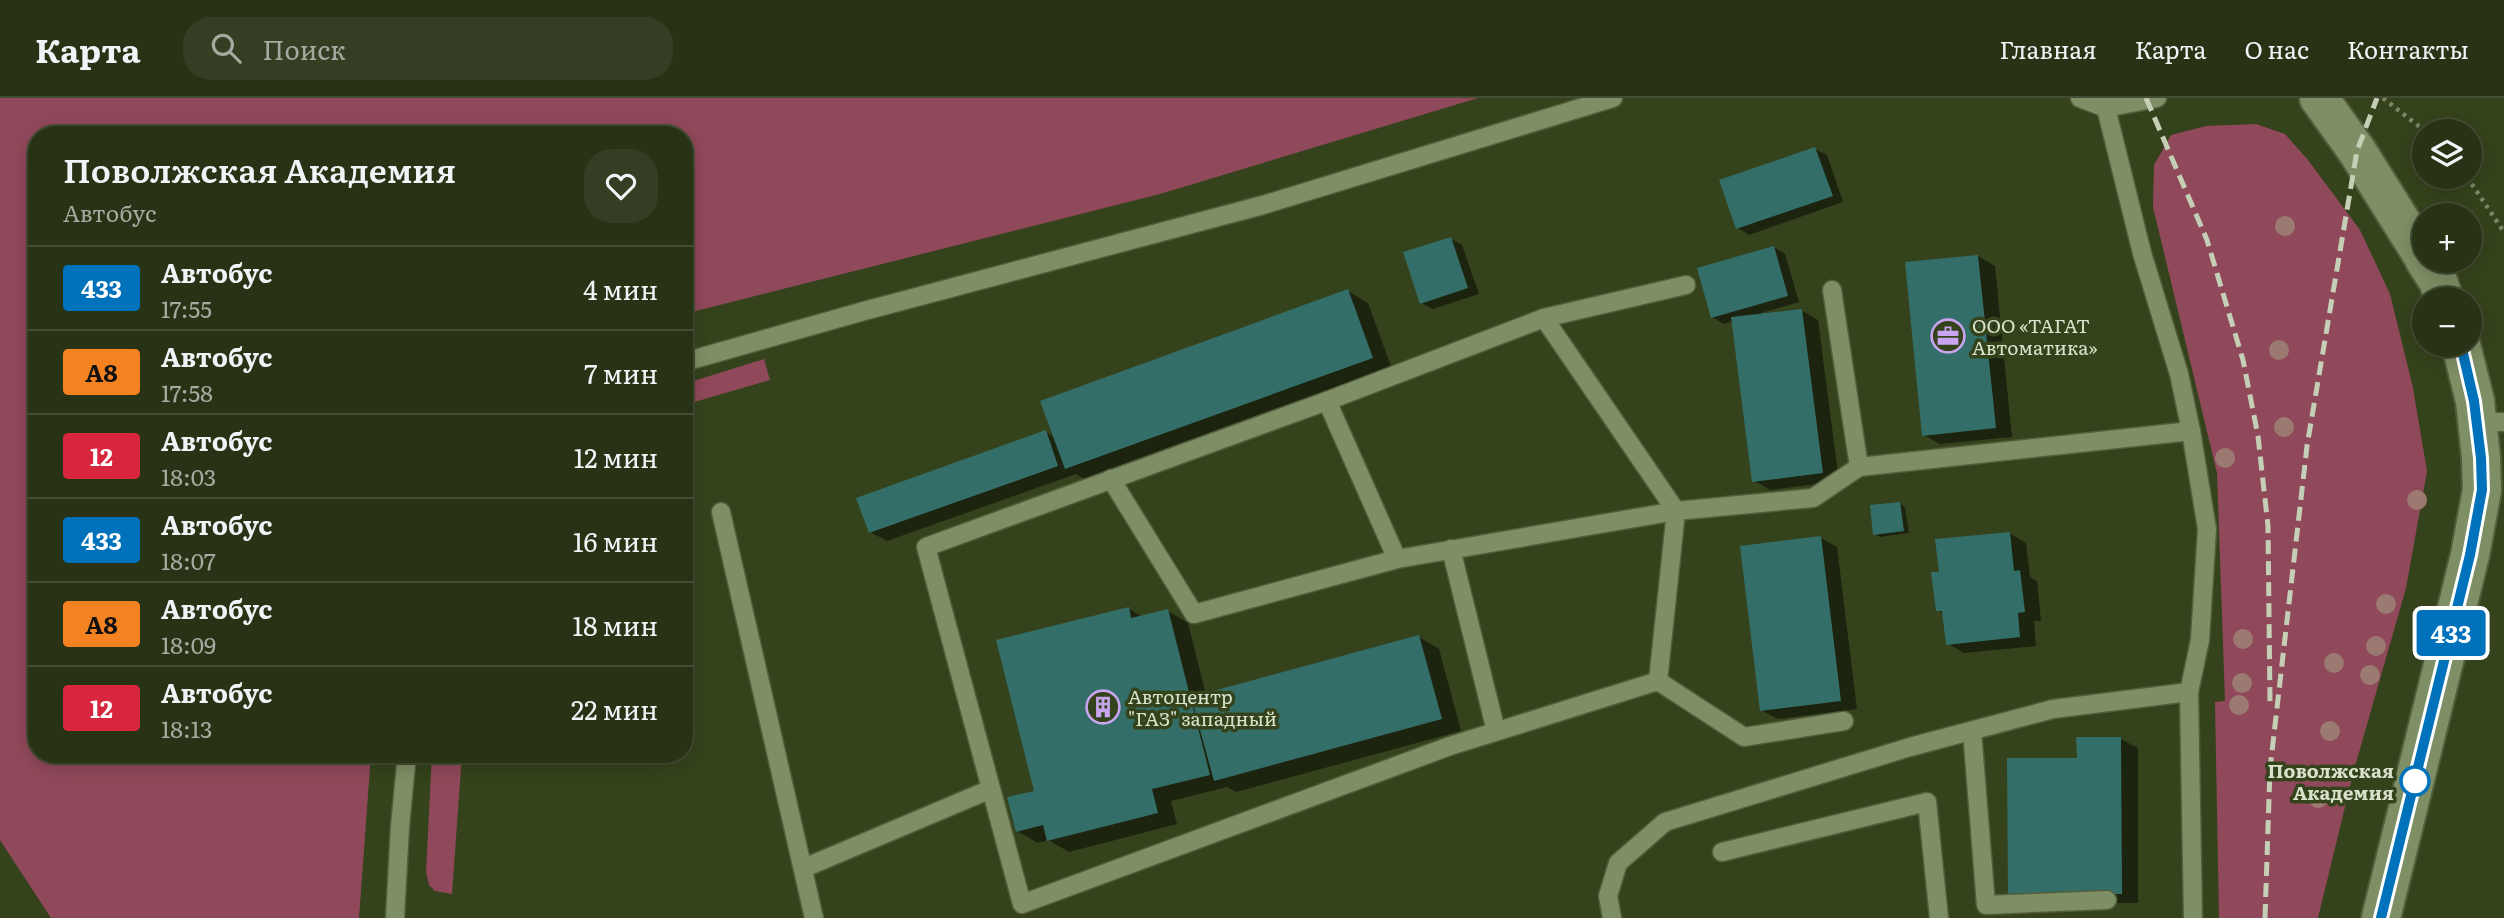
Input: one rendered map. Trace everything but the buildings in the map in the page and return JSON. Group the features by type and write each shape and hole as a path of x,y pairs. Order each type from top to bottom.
{"main road":[{"path":"2319,98 2357,151 2412,239"},
{"path":"2381,918 2470,555 2493,489 2491,422 2474,401 2464,357"}],"lane":[{"path":"693,359 1263,205 1613,98"},
{"path":"2080,98 2100,103 2157,98"},
{"path":"2100,103 2141,253 2179,374 2207,529 2200,640 2189,692 2193,918"},
{"path":"1658,681 1450,746 1022,904 926,547 1327,401 1544,318 1686,285"},
{"path":"1832,290 1859,467"},
{"path":"1544,318 1676,511 1658,681"},
{"path":"1327,401 1397,559"},
{"path":"1111,478 1194,614 1397,559 1676,511 1813,498 1859,467 2191,431"},
{"path":"722,512 814,918"},
{"path":"1451,549 1496,732"},
{"path":"1658,681 1744,737 1844,721"},
{"path":"1612,918 1608,896 1618,863 1665,822 1910,747 2053,709 2189,692"},
{"path":"1972,731 1986,905 2107,900"},
{"path":"396,918 406,763"},
{"path":"804,868 991,789"},
{"path":"1722,852 1927,802 1939,918"}],"path":[{"path":"2382,98 2412,121"},
{"path":"2475,189 2504,232"}],"shaded area":[{"path":"0,98 1478,98 1160,194 693,312 693,126 28,126 28,763 370,763 359,918 51,918 0,840"},
{"path":"2256,124 2285,134 2308,160 2360,230 2390,294 2413,388 2427,471 2406,588 2354,770 2318,918 2219,918 2215,702 2225,701 2217,473 2153,207 2154,165 2171,135 2206,126"},
{"path":"764,359 770,380 693,402 693,381"},
{"path":"432,763 461,763 452,894 435,891 429,885 426,872"}],"railway":[{"path":"2146,98 2207,240 2243,360 2258,436 2268,526 2270,702"},
{"path":"2265,918 2270,769 2307,446 2357,151 2377,98"}],"bus line":[{"name":"433","path":"2381,918 2470,555 2482,490 2474,401 2464,357"}],"place":[{"name":"ООО «ТАГАТ Автоматика»","path":"1948,336"},
{"name":"Автоцентр \"ГАЗ\" западный","path":"1103,707"},
{"name":"Поволжская Академия","path":"2415,781"}]}
